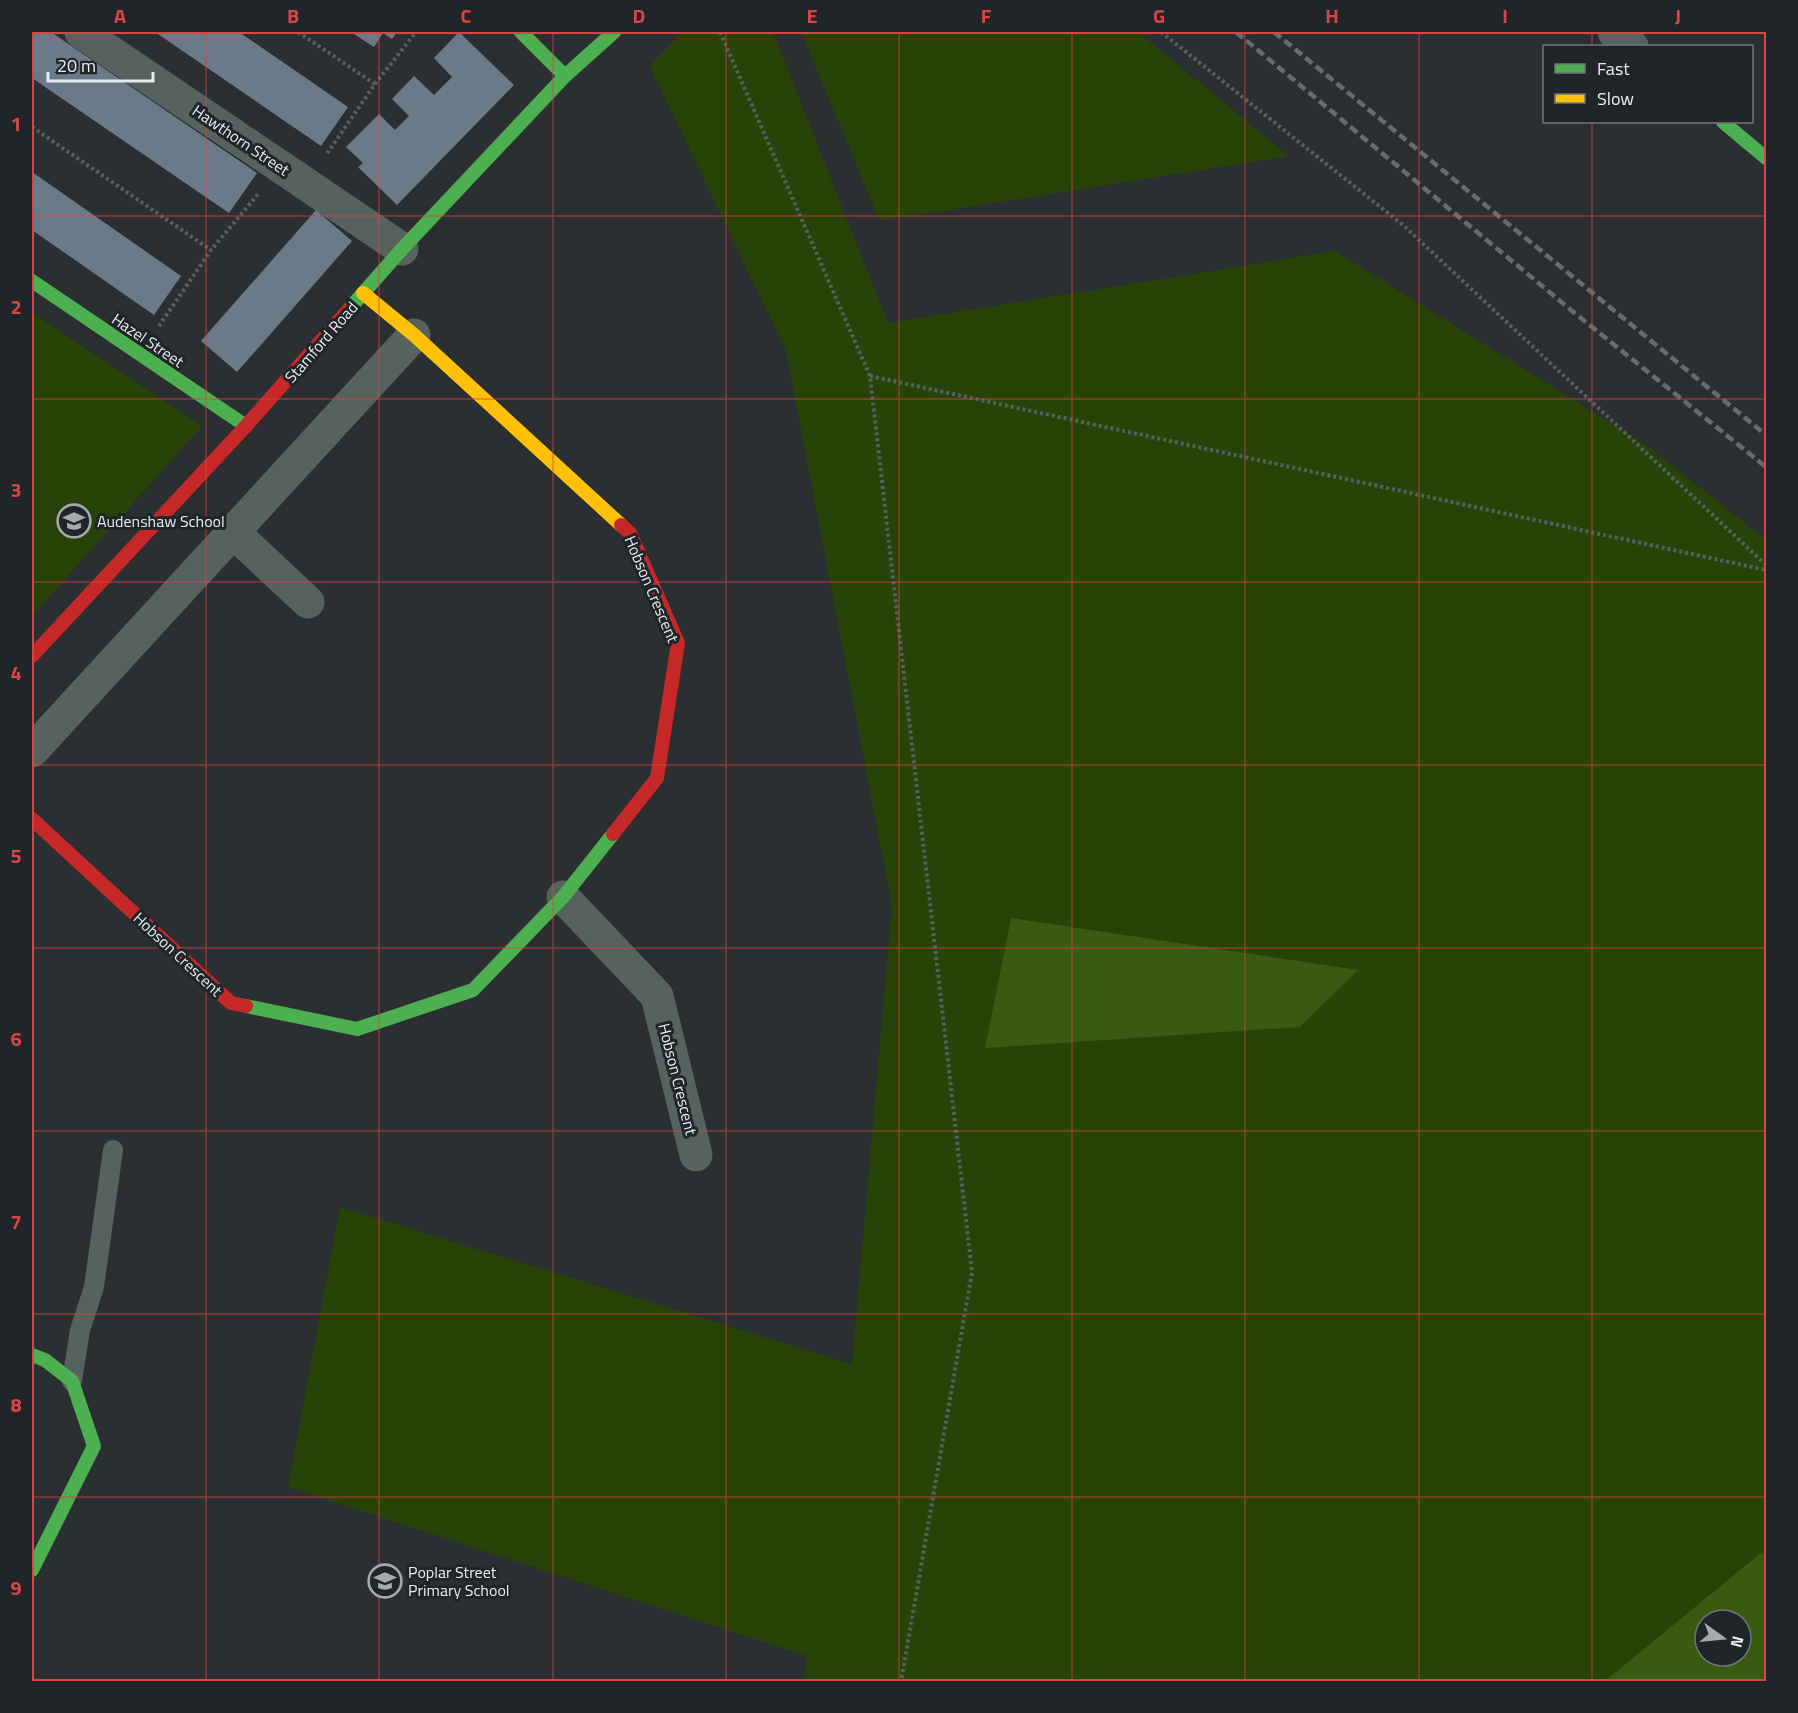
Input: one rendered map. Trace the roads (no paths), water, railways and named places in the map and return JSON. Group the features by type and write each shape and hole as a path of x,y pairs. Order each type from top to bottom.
{"street":[{"name":"Hawthorn Street","path":"81,32 402,249"},
{"path":"521,32 565,76"},
{"name":"Stamford Road","path":"32,656 246,426 402,249 565,76 614,32"},
{"path":"1614,32 1631,45"},
{"path":"1724,123 1767,158"},
{"name":"Hazel Street","path":"32,281 246,426"},
{"name":"Hobson Crescent","path":"32,819 231,1003 357,1029 473,990 563,897 657,778 678,643 630,533 414,335 363,293"},
{"path":"32,751 414,335"},
{"path":"233,532 308,602"},
{"name":"Hobson Crescent","path":"563,897 657,996 696,1155"},
{"path":"32,1355 45,1360 72,1381 94,1446 32,1570"}],"lane":[{"path":"72,1381 80,1330 94,1287 113,1150"}],"railway":[{"path":"1236,32 1571,310 1766,467"},
{"path":"1274,32 1766,435"}],"place":[{"name":"Audenshaw School","path":"74,521"},
{"name":"Poplar Street Primary School","path":"385,1581"}]}
